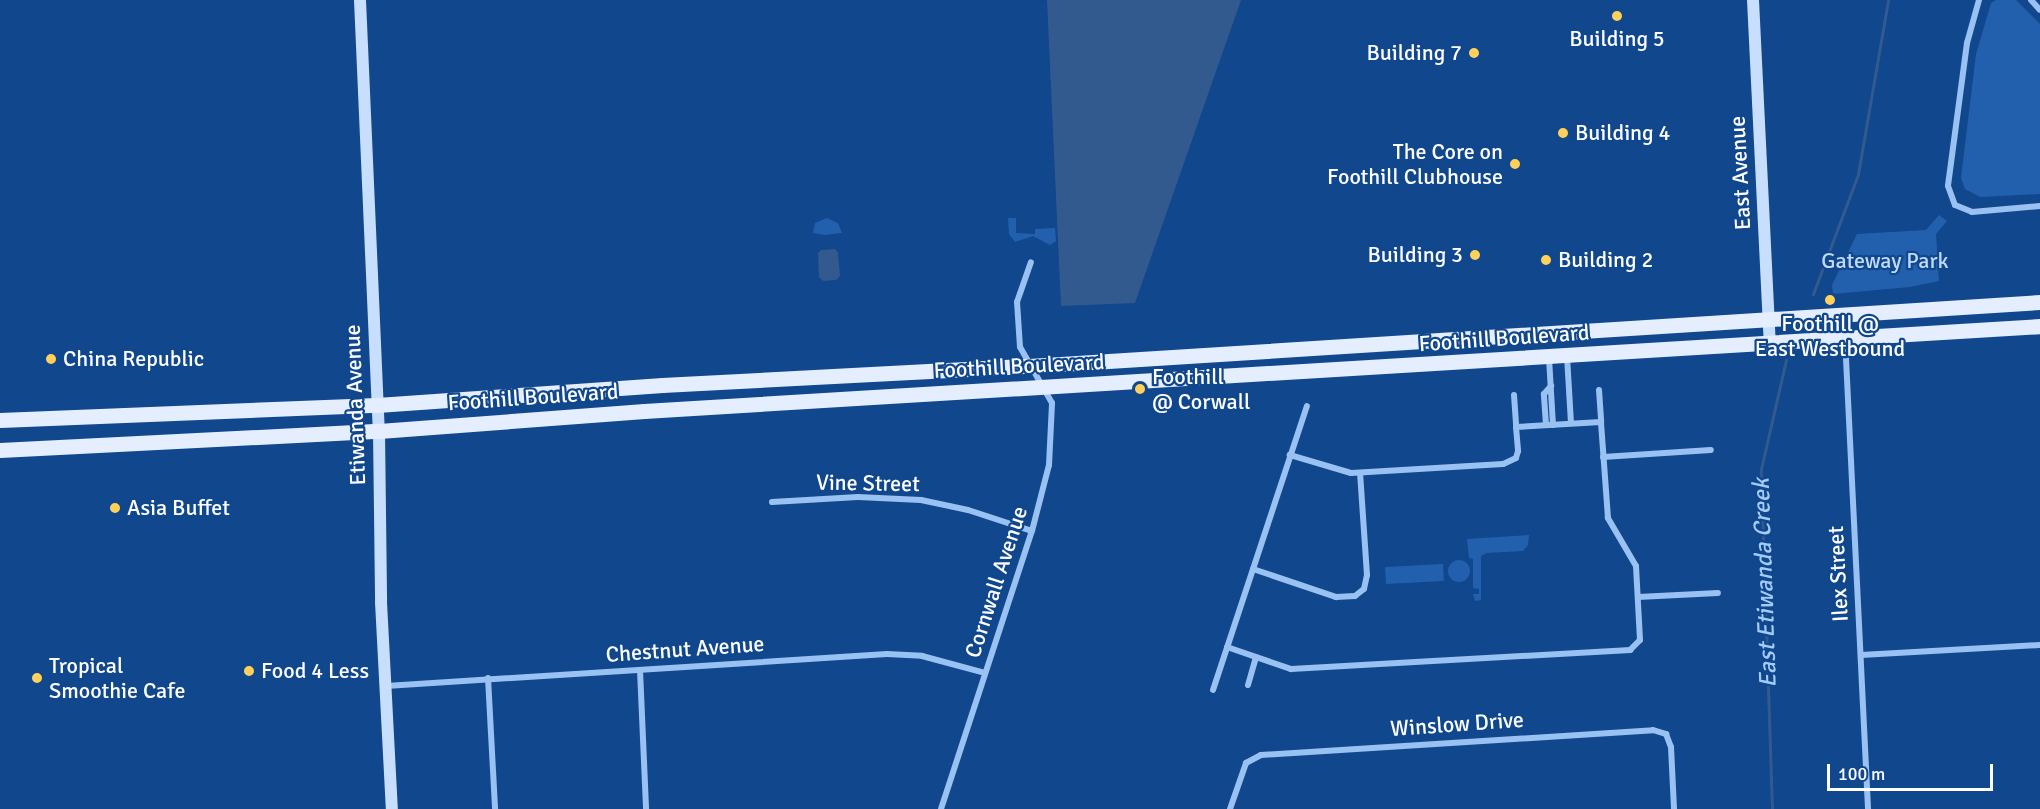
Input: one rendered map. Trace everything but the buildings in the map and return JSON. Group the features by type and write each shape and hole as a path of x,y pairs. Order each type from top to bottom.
{"main road":[{"name":"Etiwanda Avenue","path":"360,0 379,431 379,524 392,809"},
{"name":"East Avenue","path":"1752,0 1770,343"},
{"name":"Foothill Boulevard","path":"0,420 377,405 662,385 1029,366 2040,302"},
{"name":"Foothill Boulevard","path":"0,450 379,431 644,411 2040,326"}],"street":[{"path":"1979,0 1966,43 1948,186 1954,205 1972,212 2040,206"},
{"path":"2031,0 2040,10"},
{"name":"Cornwall Avenue","path":"941,809 1032,531 1044,490 1051,452 1052,403 1020,347 1017,302 1031,262"},
{"name":"Ilex Street","path":"1845,337 1868,809"},
{"path":"1567,356 1571,423"},
{"path":"1549,357 1553,425"},
{"path":"1546,425 1544,394 1551,386"},
{"path":"1227,647 1291,669 1630,650 1640,640 1636,566 1608,518 1599,390"},
{"path":"1290,455 1351,473 1511,462 1518,451 1514,395"},
{"path":"1213,690 1307,406"},
{"path":"1516,427 1601,422"},
{"path":"1603,457 1711,450"},
{"path":"1253,569 1336,597 1355,596 1364,589 1367,575 1360,473"},
{"name":"Vine Street","path":"772,502 858,497 921,500 968,510 1032,531"},
{"path":"1638,597 1718,593"},
{"path":"1861,655 2040,645"},
{"name":"Chestnut Avenue","path":"386,686 899,654 955,663 985,672"},
{"path":"1248,685 1256,657"},
{"path":"640,670 646,809"},
{"path":"488,678 495,809"},
{"name":"Winslow Drive","path":"1230,809 1243,768 1250,758 1261,755 1653,730 1666,735 1671,747 1674,809"}],"green space":[{"path":"1996,0 2016,0 2040,24 2040,194 1980,197 1965,189 1961,178 1976,54 1991,3"},
{"name":"Gateway Park","path":"1939,215 1947,221 1936,234 1939,281 1910,287 1833,294 1832,285 1857,234 1926,230"},
{"path":"827,218 838,223 842,233 825,235 813,233 815,223"},
{"path":"1008,218 1016,218 1016,233 1035,234 1035,229 1055,228 1056,241 1050,245 1033,236 1015,242 1009,234"},
{"path":"1529,535 1528,545 1523,551 1487,553 1481,556 1481,600 1475,601 1473,594 1479,594 1479,589 1473,588 1473,559 1469,558 1467,539"},
{"path":"1459,560 1467,563 1470,571 1467,579 1459,582 1451,579 1448,571 1451,563"},
{"path":"1443,564 1444,581 1386,584 1385,567"}],"shaded area":[{"path":"1047,0 1241,0 1135,303 1061,306"},
{"path":"835,249 838,253 840,276 836,280 823,281 819,277 818,253 821,250"}],"waterway":[{"name":"East Etiwanda Creek","path":"1813,294 1858,174 1888,0"},
{"name":"East Etiwanda Creek","path":"1772,809 1761,469 1786,360"}],"place":[{"name":"Building 5","path":"1617,16"},
{"name":"Building 7","path":"1474,53"},
{"name":"Building 4","path":"1563,133"},
{"name":"The Core on Foothill Clubhouse","path":"1515,164"},
{"name":"Building 3","path":"1475,255"},
{"name":"Building 2","path":"1546,260"},
{"name":"Foothill @ East Westbound","path":"1830,300"},
{"name":"China Republic","path":"51,359"},
{"name":"Foothill @ Corwall","path":"1140,389"},
{"name":"Asia Buffet","path":"115,508"},
{"name":"Food 4 Less","path":"249,671"},
{"name":"Tropical Smoothie Cafe","path":"37,678"}]}
